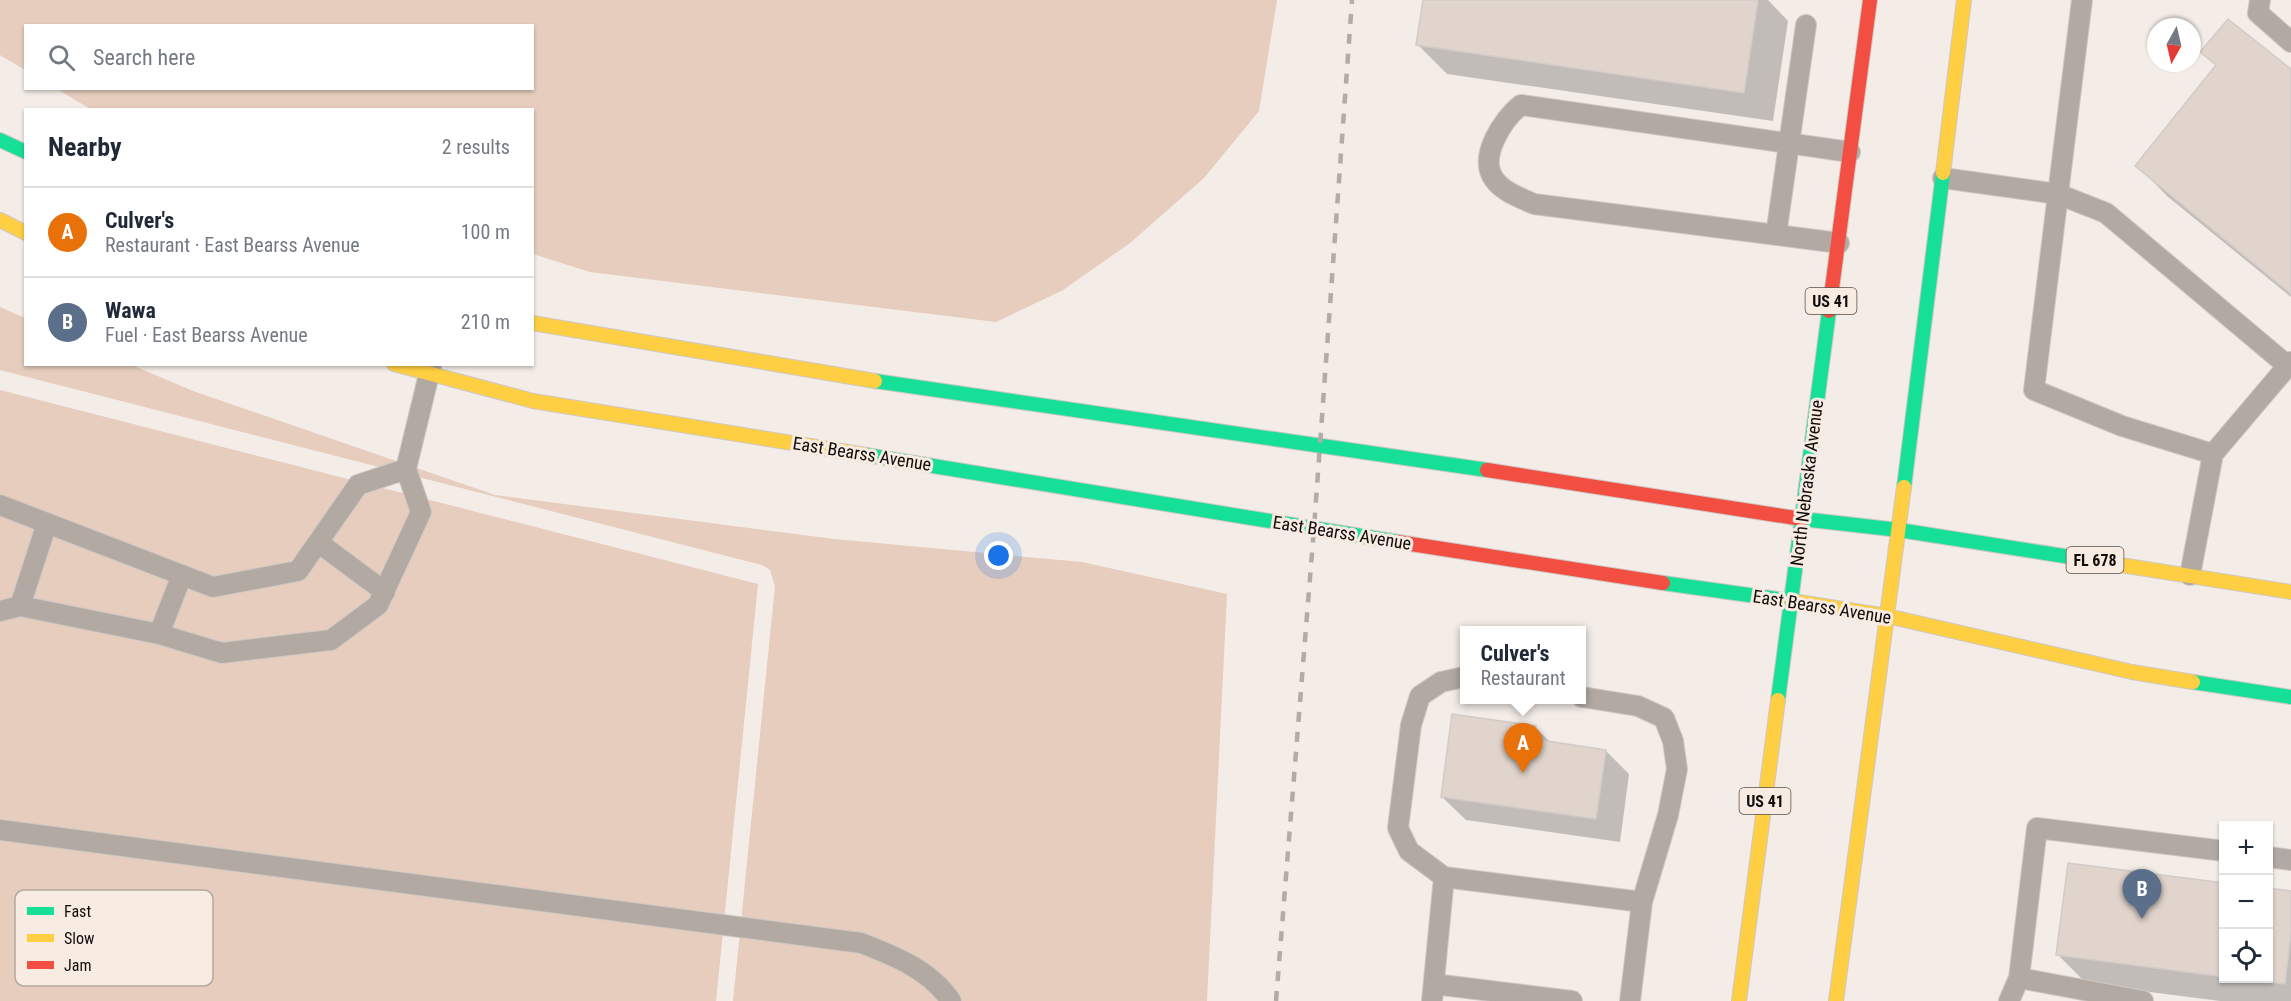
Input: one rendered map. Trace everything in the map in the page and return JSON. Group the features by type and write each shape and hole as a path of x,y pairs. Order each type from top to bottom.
{"main road":[{"name":"North Nebraska Avenue","path":"1739,1001 1870,0"},
{"path":"1836,1001 1899,530 1964,0"},
{"path":"0,140 24,151"},
{"path":"0,220 24,232"},
{"path":"534,323 744,361 1124,420 1318,445 1802,519"},
{"name":"East Bearss Avenue","path":"408,366 430,369 533,401 1587,573 1887,616 2132,672 2291,697"},
{"name":"FL 678","path":"1802,519 1899,530 2291,592"}],"lane":[{"path":"2082,0 2034,390 2122,426 2213,454"},
{"path":"2260,0 2258,13 2291,42"},
{"path":"1776,235 1806,25"},
{"path":"1839,243 1534,204 1508,192 1494,179 1490,166 1495,134 1508,115 1521,105 1850,152"},
{"path":"1943,178 2058,194 2106,213 2289,364 2213,454 2190,575"},
{"path":"0,611 20,606 159,634 222,653 331,640 370,614 386,592 422,512 406,469 430,369"},
{"path":"0,505 213,588 298,571 358,485 406,469"},
{"path":"20,606 47,523"},
{"path":"319,543 386,592"},
{"path":"159,634 182,575"},
{"path":"1460,678 1441,681 1420,696 1411,725 1398,828 1409,851 1444,877 1642,902"},
{"path":"1586,698 1638,706 1664,718 1672,741 1677,769 1673,792 1642,902 1629,1001"},
{"path":"2009,1001 2019,978 2037,828 2219,851"},
{"path":"0,830 861,943 906,961 943,989 951,1001"},
{"path":"2273,858 2291,860"},
{"path":"1444,877 1433,993 1572,1001"},
{"path":"2019,978 2143,1001"}],"shaded area":[{"path":"0,0 1277,0 1259,111 1204,178 1130,243 1063,290 996,322 590,272 534,254 534,108 89,108 59,90 534,90 534,24 24,24 24,69 0,55"},
{"path":"0,307 24,318 24,366 134,366 193,391 495,495 834,539 1082,562 1227,594 1207,1001 733,1001 775,586 770,570 762,565 0,370"},
{"path":"0,390 758,584 716,1001 0,1001"}],"building":[{"path":"1423,0 1758,0 1744,93 1416,45"},
{"path":"2228,19 2291,69 2291,294 2135,166 2216,65 2201,51"},
{"path":"1452,714 1536,726 1534,739 1606,750 1596,819 1441,797"},
{"path":"2068,863 2219,882 2219,976 2056,955"},
{"path":"2273,889 2291,891 2291,933 2285,984 2273,982"}],"railway":[{"path":"1276,1001 1314,528 1352,0"}],"traffic: fast":[{"path":"0,140 24,151"},
{"path":"1904,487 1943,173"},
{"path":"1778,700 1829,311"},
{"path":"875,381 1487,470"},
{"path":"866,455 1398,542"},
{"path":"1802,519 1899,530 2083,559"},
{"path":"1663,583 1792,601"},
{"path":"2193,682 2291,697"}],"traffic: slow":[{"path":"1943,173 1964,0"},
{"path":"0,220 24,232"},
{"path":"534,323 875,381"},
{"path":"402,366 533,401 866,455"},
{"path":"1836,1001 1904,487"},
{"path":"2083,559 2291,592"},
{"path":"1792,601 1887,616 2132,672 2193,682"},
{"path":"1739,1001 1778,700"}],"traffic: jam":[{"path":"1829,311 1870,0"},
{"path":"1487,470 1802,519"},
{"path":"1398,542 1663,583"}],"place":[{"name":"Culver's","path":"1523,773"},
{"name":"Wawa","path":"2142,919"}]}
